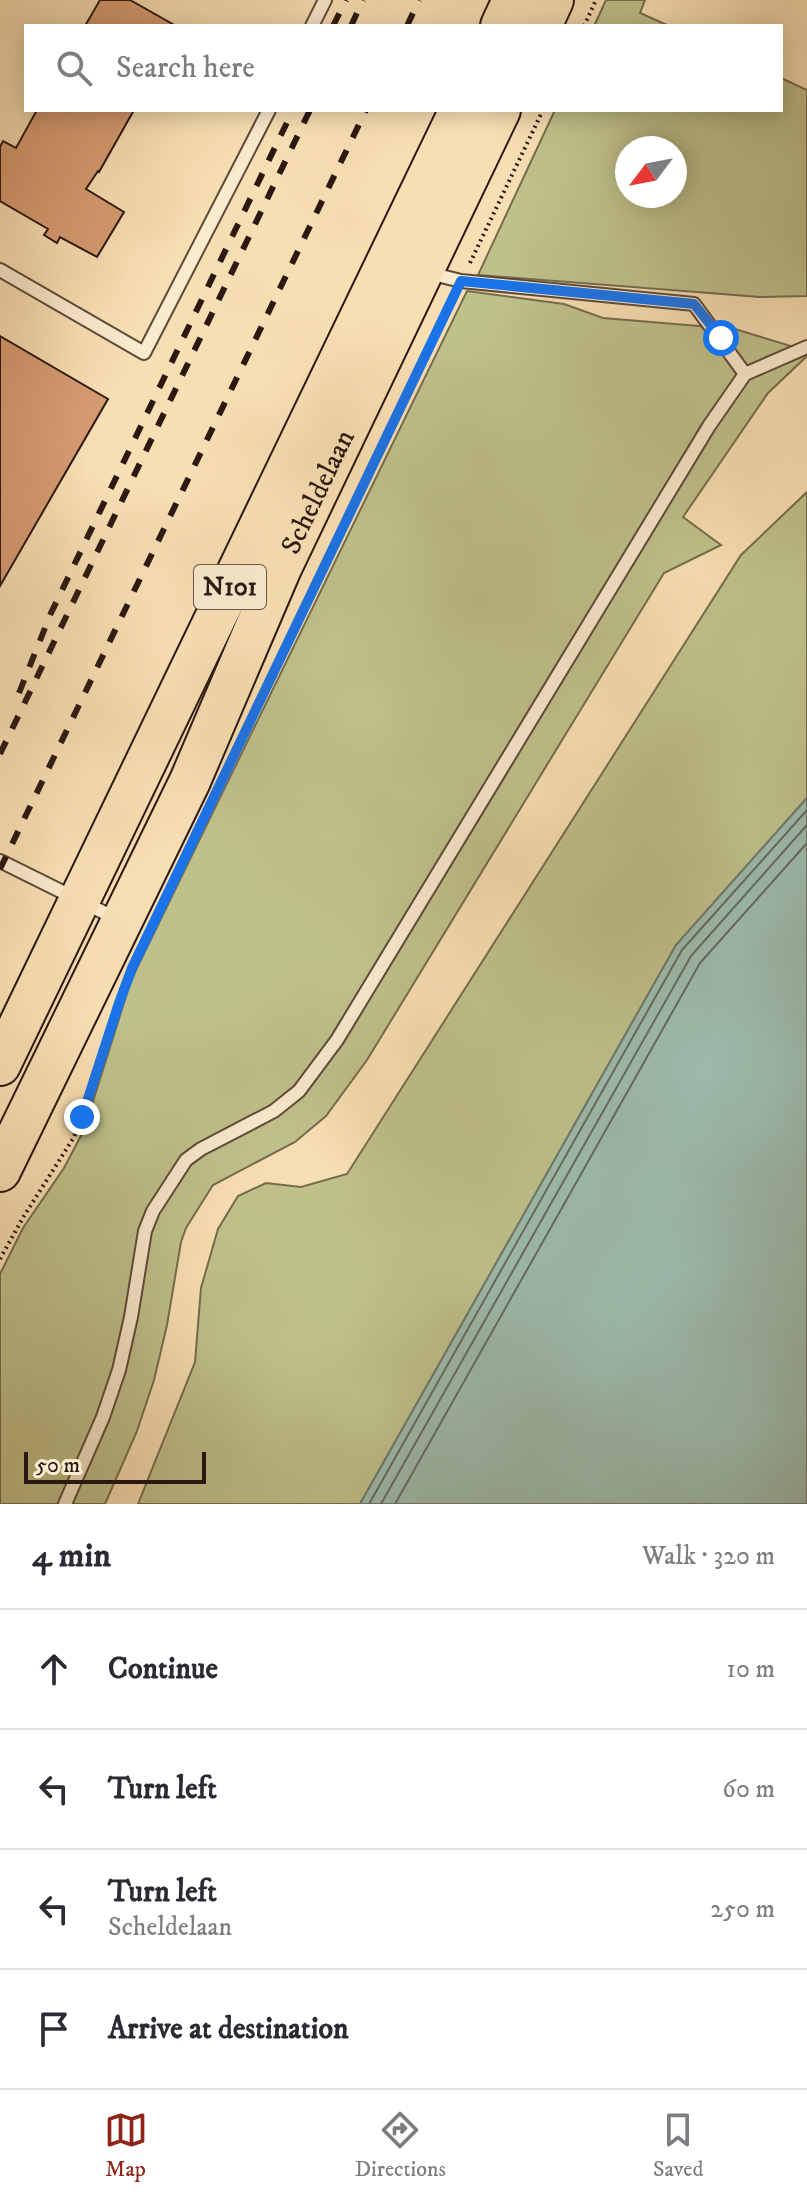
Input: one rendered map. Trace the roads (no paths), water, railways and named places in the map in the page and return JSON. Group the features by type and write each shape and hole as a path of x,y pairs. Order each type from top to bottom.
{"main road":[{"path":"502,24 513,0"},
{"path":"542,24 553,0"},
{"name":"Scheldelaan","path":"0,1065 459,112"},
{"name":"Scheldelaan","path":"0,1171 190,781 281,568 499,112"}],"lane":[{"path":"313,24 325,0"},
{"path":"0,270 144,353 268,112"},
{"path":"422,271 461,281 694,304 745,374"},
{"path":"65,1504 103,1417 119,1370 145,1231 153,1211 186,1160 274,1111 299,1091 337,1040 709,426 745,374 807,347"},
{"path":"0,861 121,921"}],"water":[{"path":"807,798 807,1504 360,1504 676,945"}],"railway":[{"path":"334,24 346,0"},
{"path":"352,24 363,0"},
{"path":"408,24 419,0"},
{"path":"19,693 51,613 292,112"},
{"path":"0,754 309,112"},
{"path":"0,869 365,112"}]}
